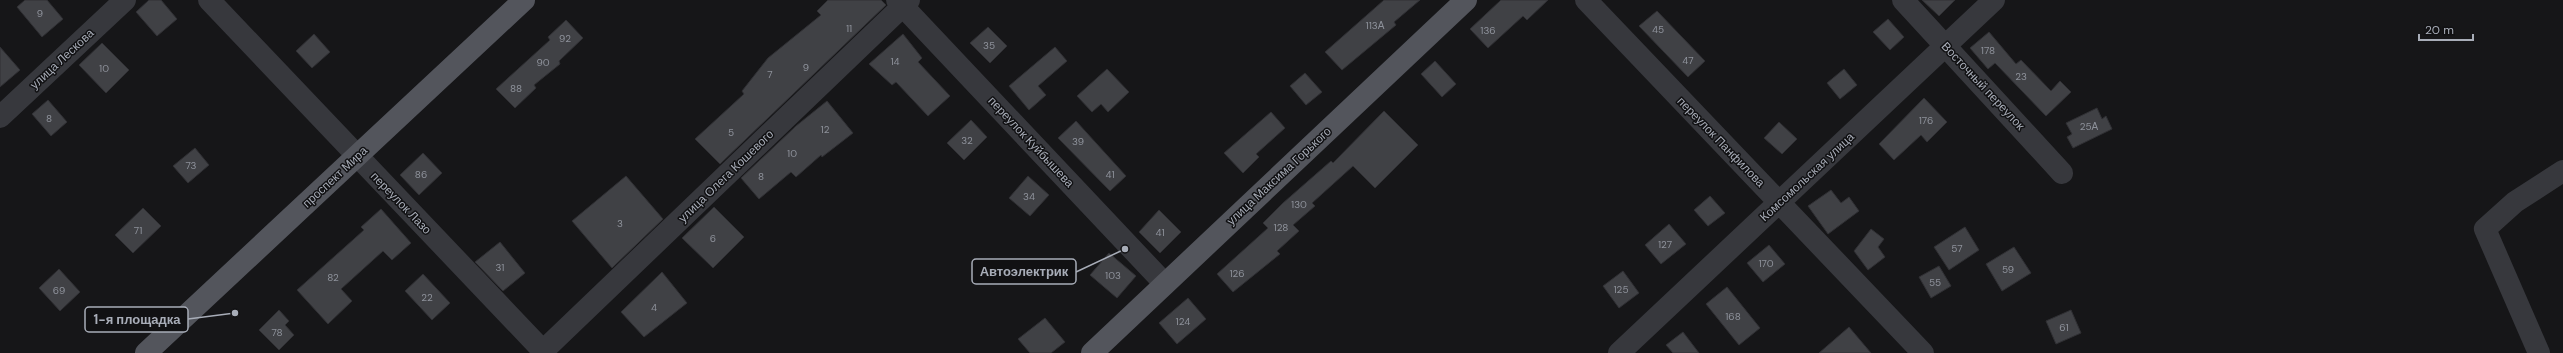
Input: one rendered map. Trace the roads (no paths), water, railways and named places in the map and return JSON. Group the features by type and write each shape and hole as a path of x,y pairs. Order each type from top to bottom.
{"main road":[{"name":"проспект Мира","path":"146,353 524,0"},
{"name":"улица Максима Горького","path":"1092,353 1466,0"}],"street":[{"name":"улица Лескова","path":"0,117 125,0"},
{"name":"переулок Лазо","path":"209,0 544,352"},
{"name":"переулок Панфилова","path":"1586,0 1923,353"},
{"name":"Восточный переулок","path":"1903,0 2062,173"},
{"name":"Комсомольская улица","path":"1619,353 1994,0"},
{"name":"переулок Куйбышева","path":"903,2 1165,284"},
{"name":"улица Олега Кошевого","path":"544,352 903,2"},
{"path":"2539,353 2485,229 2515,202 2563,171"}],"place":[{"name":"Автоэлектрик","path":"1125,249"},
{"name":"1-я площадка","path":"235,313"}]}
